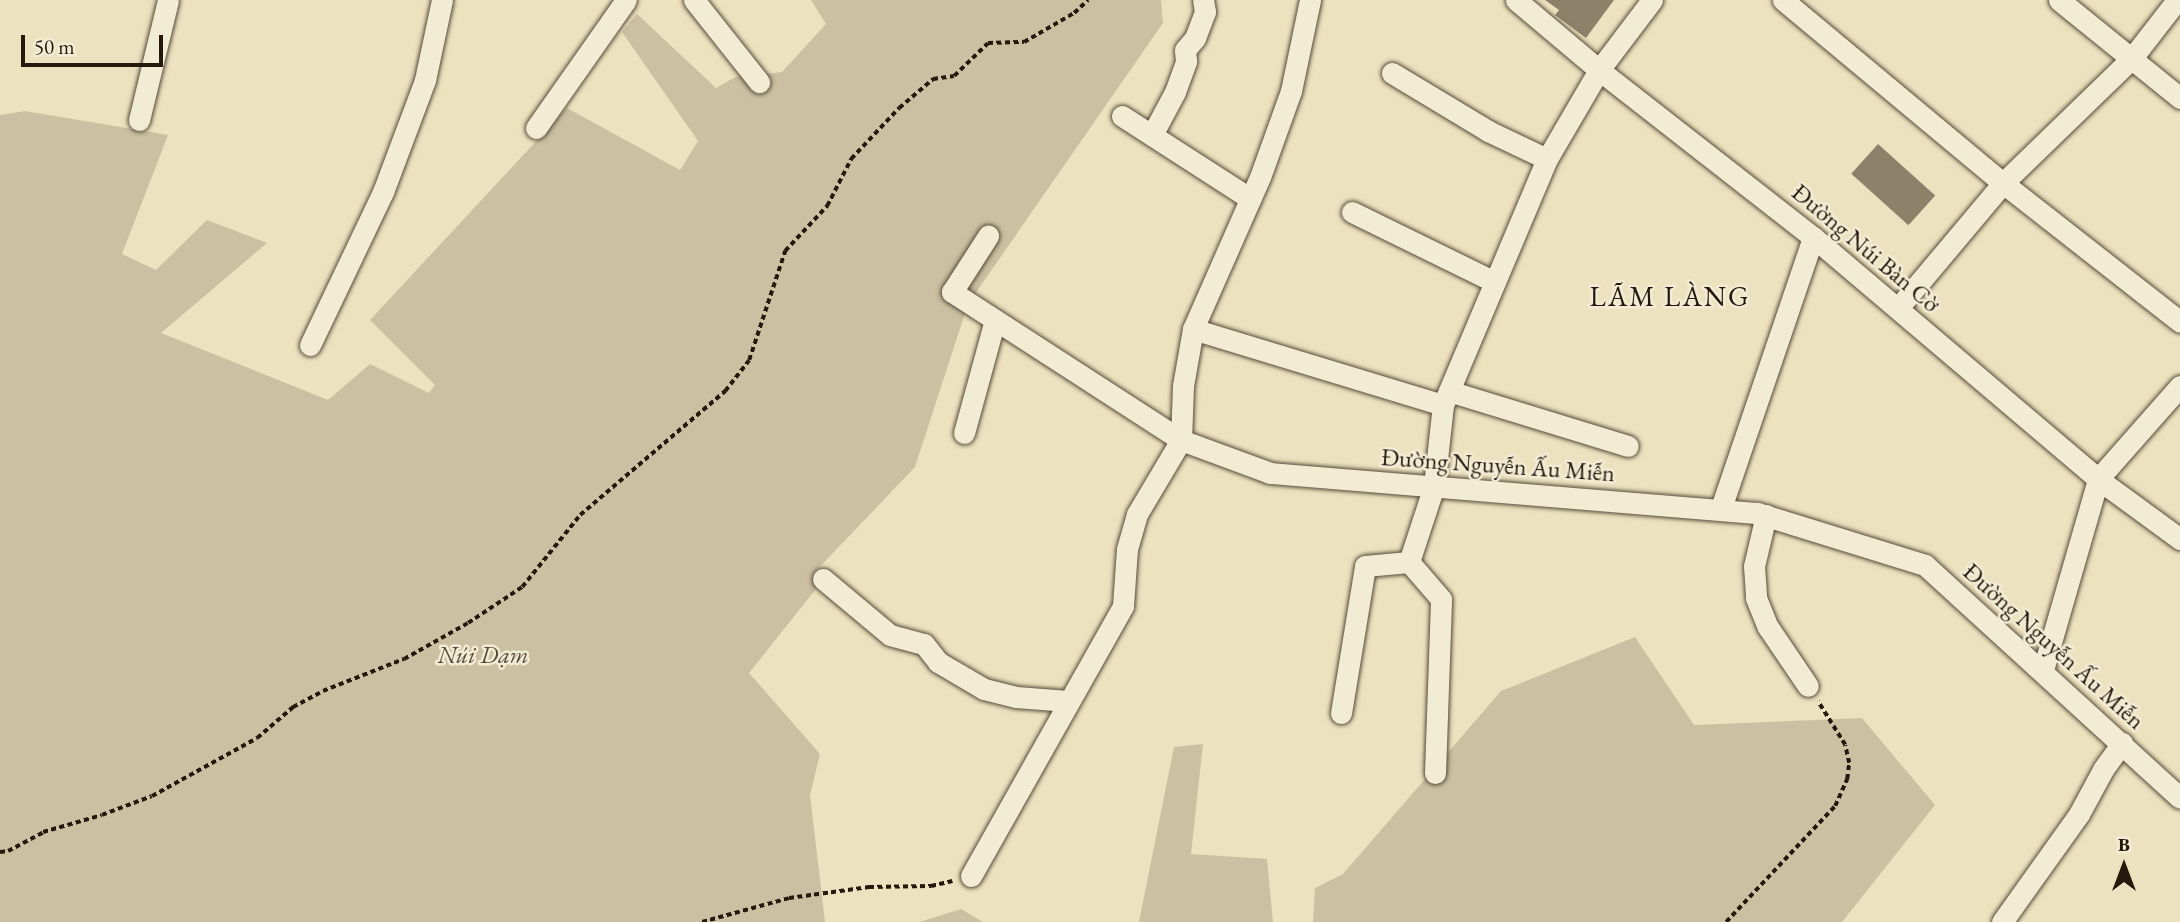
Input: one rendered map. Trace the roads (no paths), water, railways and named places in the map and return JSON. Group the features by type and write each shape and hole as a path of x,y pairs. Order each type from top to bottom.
{"street":[{"path":"139,120 167,0"},
{"path":"310,345 383,192 425,80 442,0"},
{"path":"536,128 626,0"},
{"path":"694,0 758,82"},
{"path":"1152,135 1175,92 1186,61 1185,50 1195,38 1205,12 1203,0"},
{"path":"971,876 1123,606 1127,549 1137,514 1181,440 1183,386 1193,329 1251,199 1291,92 1310,0"},
{"name":"Đường Núi Bàn Cờ","path":"1516,0 1600,70 1813,237 2098,479 2180,539"},
{"path":"1409,562 1434,486 1446,398 1547,159 1600,70 1653,0"},
{"path":"1783,0 2003,183 2180,322"},
{"path":"2059,0 2180,98"},
{"path":"1898,308 2003,183 2132,58 2177,0"},
{"path":"1392,73 1478,125 1547,159"},
{"path":"1122,116 1251,199"},
{"path":"1352,212 1495,282"},
{"name":"Đường Nguyễn Ấu Miễn","path":"988,236 952,292 1181,440 1270,473 1721,508 1766,515 1925,565 2180,798"},
{"path":"1721,508 1813,237"},
{"path":"964,433 995,320"},
{"path":"1193,329 1628,446"},
{"path":"2043,670 2098,479 2180,386"},
{"path":"1766,515 1754,566 1756,598 1768,626 1808,687"},
{"path":"1341,713 1365,566 1409,562"},
{"path":"1409,562 1441,599 1435,773"},
{"path":"823,579 890,635 924,644 938,662 985,689 1016,697 1068,701"},
{"path":"2002,922 2079,814 2104,768 2122,743"}],"district":[{"name":"LÃM LÀNG","path":"1670,296"}],"park label":[{"name":"Núi Dạm","path":"483,655"}]}
